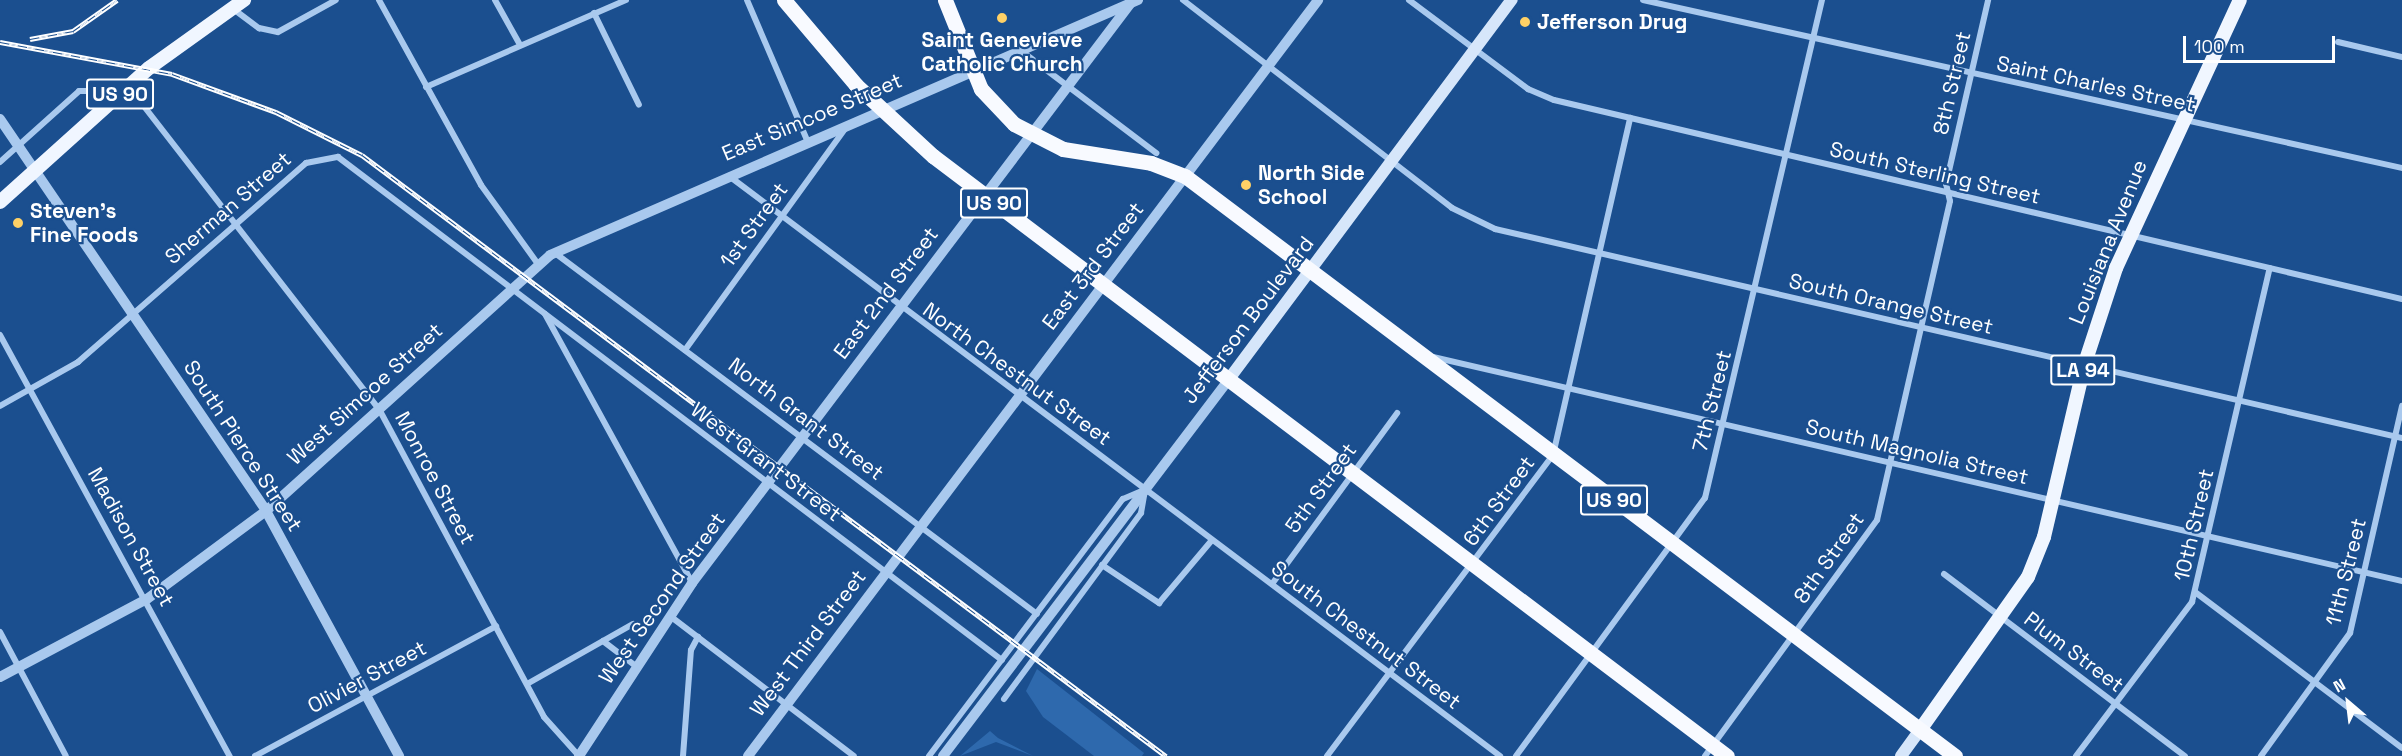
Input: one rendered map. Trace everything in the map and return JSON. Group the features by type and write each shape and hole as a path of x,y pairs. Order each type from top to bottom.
{"highway":[{"name":"US 90","path":"784,0 881,109 984,195 1593,655 1709,751 1726,756"},
{"name":"US 90","path":"945,0 971,69 995,107 1030,135 1063,149 1151,163 1185,176 1311,268 1553,455 1955,756"}],"main road":[{"name":"US 90","path":"0,202 129,87 208,24 244,0"},
{"name":"Jefferson Boulevard","path":"1228,379 1512,0"},
{"name":"Louisiana Avenue","path":"1901,756 2001,618 2032,568 2052,500 2084,366 2130,235 2240,0"}],"street":[{"path":"231,8 259,28 278,32 336,0"},
{"path":"379,0 482,185 538,264"},
{"path":"495,0 520,45"},
{"path":"426,87 626,0"},
{"path":"747,0 807,140"},
{"name":"South Orange Street","path":"1183,0 1468,218 1598,253 2398,438"},
{"name":"East 3rd Street","path":"900,554 1318,0"},
{"name":"South Sterling Street","path":"1409,0 1542,96 2402,299"},
{"name":"Saint Charles Street","path":"1643,0 2402,168"},
{"name":"7th Street","path":"1516,756 1675,545 1705,498 1756,290 1822,0"},
{"name":"8th Street","path":"1709,751 1872,531 1950,201 1947,193 1988,0"},
{"name":"East Simcoe Street","path":"538,264 554,253 727,174 1134,2"},
{"name":"East 2nd Street","path":"782,464 984,195 1134,2"},
{"path":"594,14 639,105"},
{"path":"2338,42 2402,57"},
{"path":"1019,50 1156,153"},
{"name":"Monroe Street","path":"129,87 379,409 552,730 579,756"},
{"path":"0,162 79,91 92,91 106,107"},
{"name":"6th Street","path":"1327,756 1553,455 1630,118"},
{"name":"South Pierce Street","path":"0,119 266,511 368,695 399,756"},
{"name":"1st Street","path":"686,350 780,215 852,121"},
{"name":"Sherman Street","path":"0,406 78,362 306,163 328,155 347,163 512,286"},
{"name":"North Chestnut Street","path":"727,174 900,308 1145,490"},
{"name":"North Grant Street","path":"554,253 1037,614"},
{"name":"West Simcoe Street","path":"0,677 147,599 266,511 538,264"},
{"name":"10th Street","path":"2076,756 2195,592 2270,268"},
{"name":"West Grant Street","path":"512,286 766,484 1002,660"},
{"path":"544,311 692,583"},
{"name":"Madison Street","path":"0,335 147,599 230,756"},
{"name":"South Magnolia Street","path":"1424,355 2402,581"},
{"name":"Jefferson Boulevard","path":"943,756 1228,379"},
{"name":"11th Street","path":"2261,756 2350,633 2398,438 2402,406"},
{"name":"5th Street","path":"1272,584 1397,413"},
{"name":"West Second Street","path":"579,756 692,583 782,464"},
{"name":"Jefferson Boulevard","path":"1004,699 1141,513 1145,490"},
{"name":"Jefferson Boulevard","path":"929,756 1123,499 1145,490"},
{"name":"South Chestnut Street","path":"1145,490 1500,756"},
{"path":"1102,565 1159,603 1212,540"},
{"name":"West Third Street","path":"748,756 900,554"},
{"name":"Plum Street","path":"1944,574 2185,756"},
{"path":"2195,592 2402,748"},
{"path":"670,616 854,756"},
{"path":"527,684 633,624"},
{"name":"Olivier Street","path":"255,756 496,626"},
{"path":"0,632 66,756"},
{"path":"683,756 692,650 698,637"},
{"path":"603,641 637,667"}],"shaded area":[{"path":"1037,669 1144,753 1142,756 1094,756 1043,717 1026,691"},
{"path":"990,731 998,738 1033,756 996,742 960,756"}],"railway":[{"path":"30,39 73,31 117,0"},
{"path":"0,42 172,74 276,112 362,155 1166,756"}],"place":[{"name":"Saint Genevieve Catholic Church","path":"1002,18"},
{"name":"Jefferson Drug","path":"1525,22"},
{"name":"North Side School","path":"1246,185"},
{"name":"Steven's Fine Foods","path":"18,223"}]}
